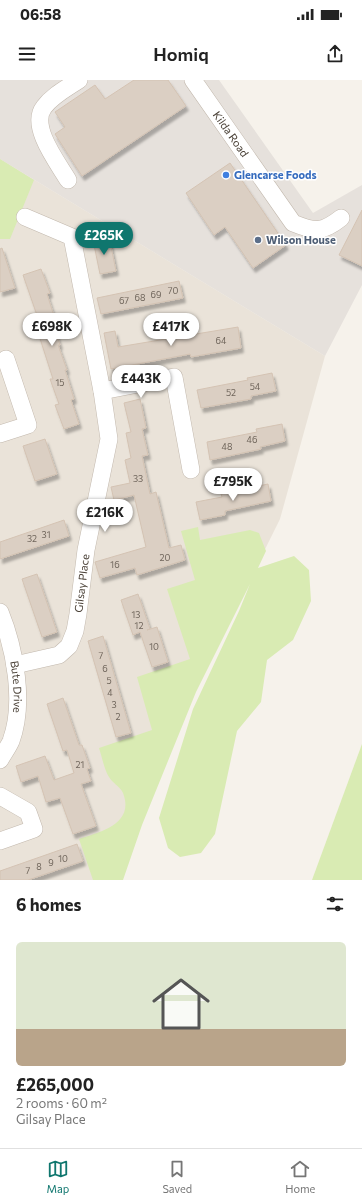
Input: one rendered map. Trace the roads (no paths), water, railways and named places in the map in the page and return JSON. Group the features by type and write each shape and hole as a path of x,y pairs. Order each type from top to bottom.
{"street":[{"path":"68,180 43,136 39,120 42,110 49,102 79,80"},
{"name":"Kilda Road","path":"193,80 293,223 313,231 329,227 341,218"},
{"name":"Gilsay Place","path":"15,665 59,655 69,646 75,631 86,550 109,439 102,391 72,236 25,216"},
{"path":"0,434 28,424 6,359"},
{"path":"102,391 174,377 192,470"},
{"name":"Bute Drive","path":"0,612 15,665 16,717 11,742 0,760"},
{"path":"0,796 28,812 34,829 0,841"}],"place":[{"name":"Glencarse Foods","path":"226,175"},
{"name":"Wilson House","path":"258,240"}]}
